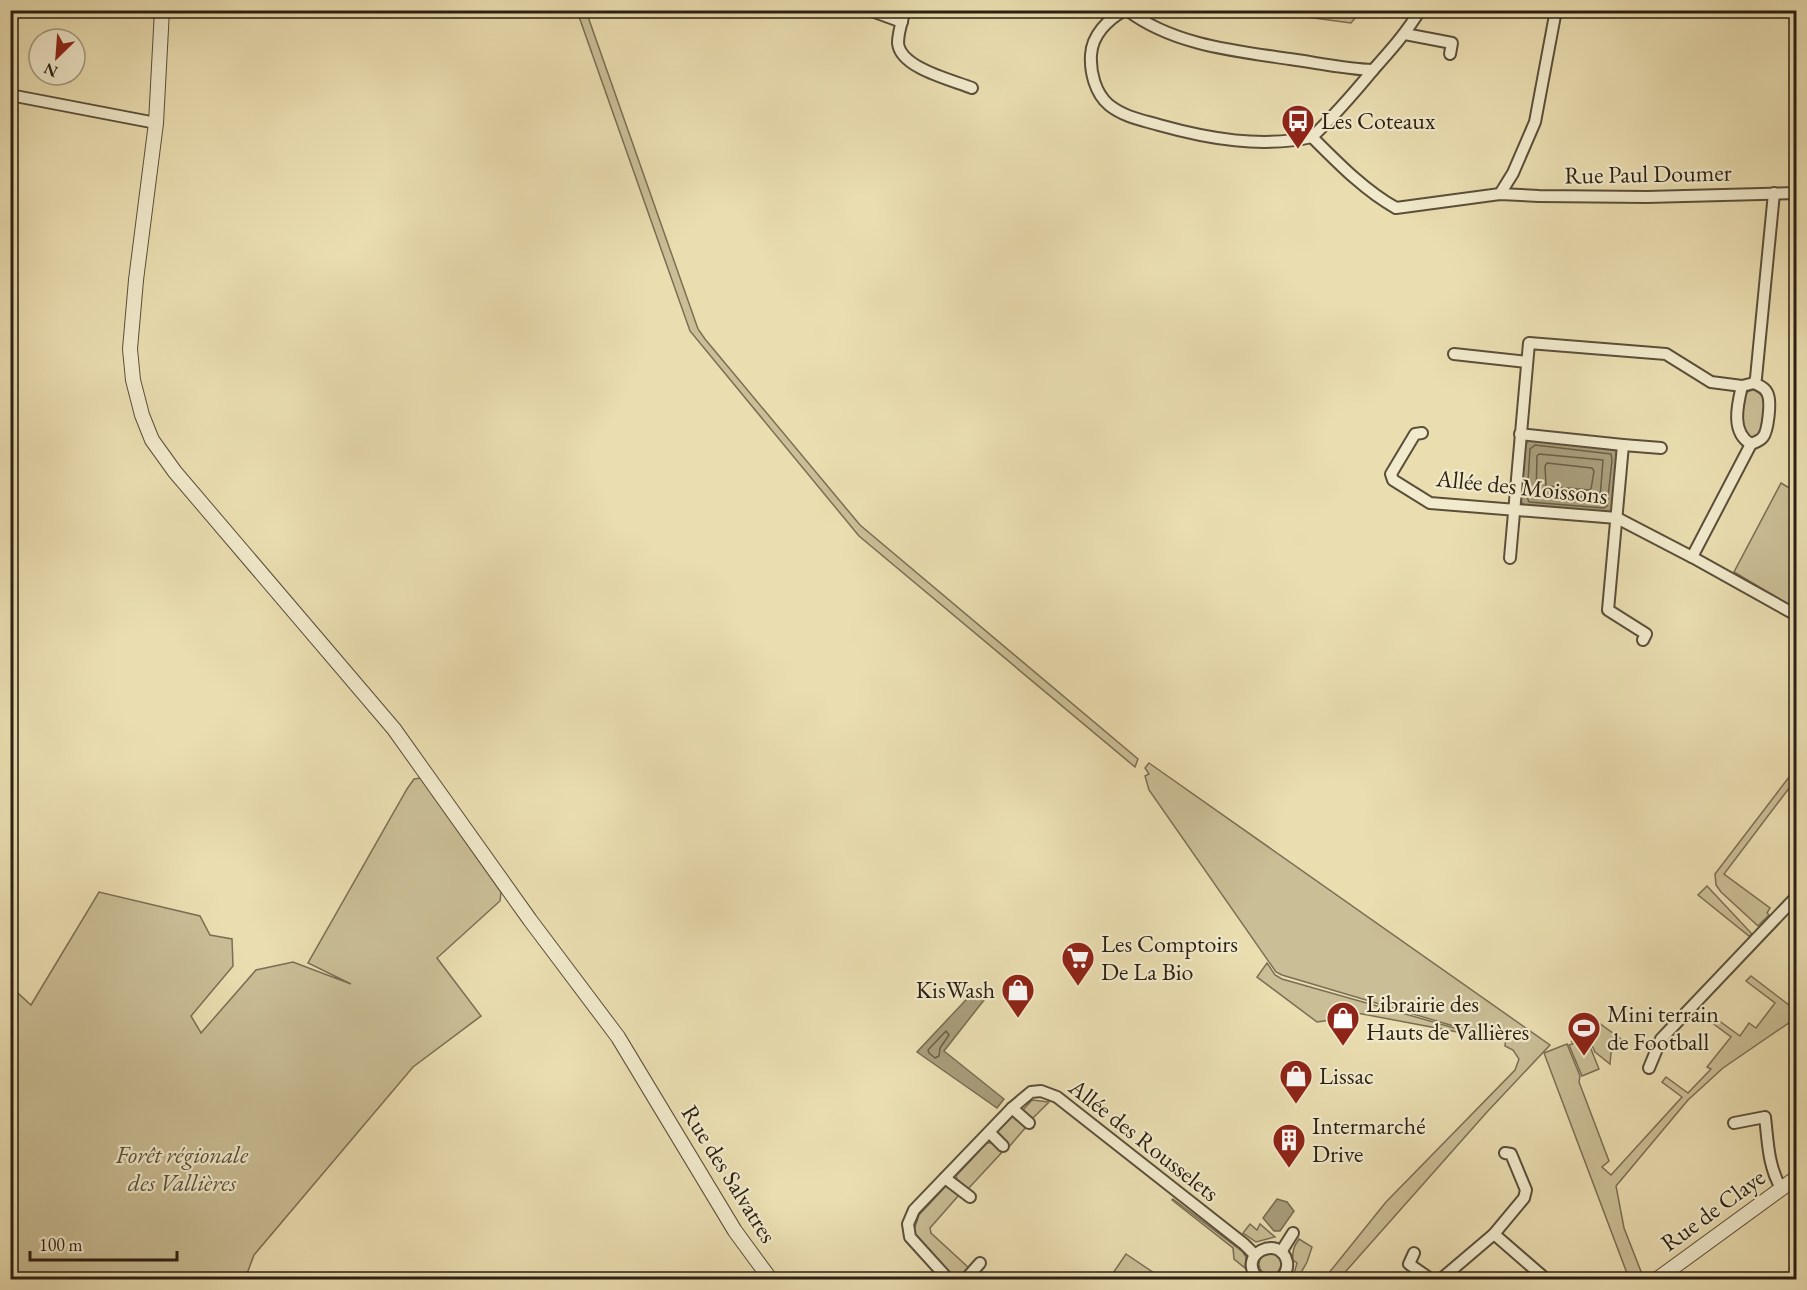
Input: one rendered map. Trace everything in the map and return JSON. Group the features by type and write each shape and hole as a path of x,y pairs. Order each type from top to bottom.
{"street":[{"name":"Rue des Salvatres","path":"162,10 156,123 136,280 130,349 133,380 142,415 152,440 189,489 400,738 530,920 618,1037 735,1231 771,1280"},
{"path":"869,10 902,22"},
{"path":"905,10 898,44 904,57 920,68 972,88"},
{"path":"1373,70 1243,52 1199,43 1119,12 1095,38 1091,49 1090,66 1095,84 1108,104 1128,117 1216,139 1254,142 1312,137 1341,108 1373,70 1404,33 1420,10"},
{"path":"1500,194 1513,174 1535,122 1556,10"},
{"path":"1404,33 1452,43 1450,54"},
{"path":"10,95 156,123"},
{"name":"Rue Paul Doumer","path":"1312,137 1330,156 1372,192 1396,208 1500,194 1647,197 1797,193"},
{"path":"1755,381 1774,193"},
{"path":"1510,558 1529,343 1666,354 1711,382 1742,386 1755,381"},
{"path":"1454,354 1527,362"},
{"path":"1692,557 1751,444 1762,439 1766,433 1770,404 1768,393 1755,381"},
{"path":"1742,386 1737,428 1741,436 1751,444"},
{"name":"Allée des Moissons","path":"1422,433 1415,434 1390,474 1392,480 1430,503 1617,518 1797,615"},
{"path":"1520,434 1661,448"},
{"path":"1623,445 1608,610 1646,634 1643,640"},
{"path":"1649,1068 1661,1039 1797,897"},
{"name":"Allée des Rousselets","path":"949,1280 910,1237 908,1224 912,1208 990,1133 1012,1108 1031,1092 1041,1091 1052,1094 1255,1255"},
{"path":"1012,1108 1029,1123"},
{"path":"1734,1123 1765,1117 1773,1175 1781,1188"},
{"path":"990,1133 1003,1146"},
{"path":"1440,1280 1494,1234 1524,1198 1526,1190 1511,1154 1505,1154"},
{"path":"945,1178 970,1197"},
{"name":"Rue de Claye","path":"1656,1280 1797,1178"},
{"path":"1281,1252 1293,1233"},
{"path":"1494,1234 1547,1280"},
{"path":"1259,1280 1252,1270 1252,1265 1255,1255 1264,1248 1281,1252 1287,1260 1284,1275 1280,1280"},
{"path":"1414,1253 1409,1264 1432,1280"},
{"path":"965,1280 980,1263"}],"green space":[{"path":"1361,10 1351,23 1260,11"},
{"path":"577,11 586,11 698,329 705,339 860,525 1138,759 1135,767 859,536 690,331"},
{"path":"1755,389 1760,391 1766,401 1763,430 1756,437 1747,437 1741,421 1744,396"},
{"path":"1781,483 1796,492 1796,609 1734,572"},
{"path":"1149,763 1550,1045 1487,1112 1339,1279 1324,1279 1386,1202 1515,1070 1519,1059 1513,1050 1505,1046 1506,1033 1504,1041 1276,972 1149,790 1145,776 1149,774 1145,768"},
{"path":"1796,768 1796,779 1724,874 1770,908 1767,913 1769,915 1758,926 1721,892 1716,885 1715,874"},
{"name":"Forêt régionale des Vallières","path":"421,778 501,892 500,901 437,958 481,1016 413,1067 254,1255 245,1279 11,1279 10,986 31,1005 99,892 200,916 210,935 232,939 233,966 191,1016 201,1033 256,970 293,962 351,984 308,963 407,789 414,779"},
{"path":"1707,886 1752,934 1749,936 1698,895"},
{"path":"1267,963 1275,975 1282,979 1458,1029 1458,1032 1341,1010 1331,1020 1317,1022 1257,977"},
{"path":"1751,976 1796,1008 1796,1018 1723,1068 1688,1100 1616,1186 1624,1228 1642,1274 1628,1276 1544,1053 1567,1044 1609,1161 1602,1167 1611,1175 1682,1097 1662,1082 1666,1077 1688,1093 1711,1069 1707,1067 1731,1037 1711,1022 1718,1020 1740,1036 1749,1023 1756,1028 1775,1003 1746,981"},
{"path":"1595,1020 1621,1039 1611,1053 1610,1064 1595,1052 1588,1036 1571,1042"},
{"name":"Mini terrain de Football","path":"1587,1039 1599,1069 1582,1076 1569,1045"},
{"path":"1032,1100 1049,1102 1031,1120 1022,1111"},
{"path":"1013,1116 1026,1127 1008,1148 995,1134"},
{"path":"987,1143 994,1143 1004,1150 968,1189 956,1176"},
{"path":"947,1185 959,1195 930,1228 931,1233 969,1268 958,1279 955,1279 916,1239 914,1230 919,1215"},
{"path":"1173,1199 1243,1252 1246,1257 1245,1268 1234,1259 1233,1248"},
{"path":"1250,1224 1257,1230 1260,1224 1275,1237 1256,1242 1243,1233"},
{"path":"1299,1239 1312,1247 1297,1280 1293,1277 1297,1263 1293,1260 1293,1254"},
{"path":"1266,1253 1274,1253 1281,1260 1281,1268 1274,1275 1266,1275 1259,1268 1259,1260"},
{"path":"1126,1254 1163,1279 1109,1279"}],"water":[{"path":"1534,439 1612,447 1619,454 1614,507 1607,514 1526,508 1520,500 1524,447 1528,441"},
{"path":"978,987 988,995 944,1051 1004,1099 997,1108 917,1052"},
{"path":"1277,1199 1287,1202 1294,1211 1280,1231 1274,1231 1263,1218"}],"place":[{"name":"Les Coteaux","path":"1298,150"},
{"name":"Les Comptoirs De La Bio","path":"1078,987"},
{"name":"KisWash","path":"1018,1019"},
{"name":"Librairie des Hauts de Vallières","path":"1343,1047"},
{"name":"Mini terrain de Football","path":"1584,1057"},
{"name":"Lissac","path":"1296,1105"},
{"name":"Intermarché Drive","path":"1289,1169"}]}
